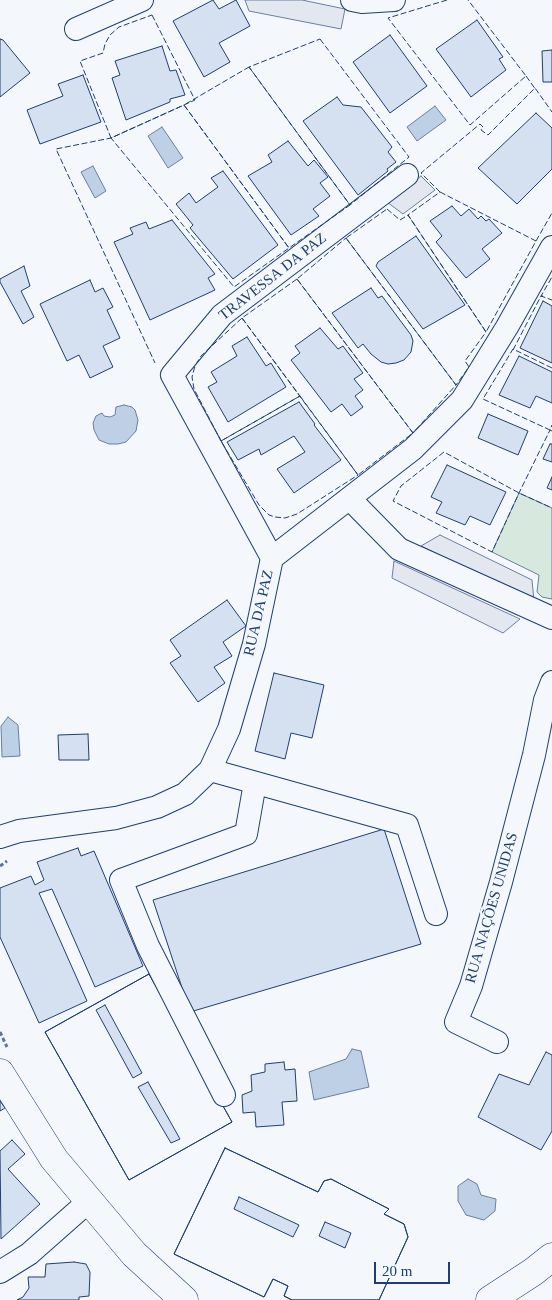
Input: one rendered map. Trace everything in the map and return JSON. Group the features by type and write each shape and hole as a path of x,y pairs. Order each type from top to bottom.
{"street":[{"path":"76,29 142,0"},
{"path":"352,0 362,2 394,0"},
{"name":"TRAVESSA DA PAZ","path":"272,558 172,376 222,315 407,175"},
{"name":"RUA DA PAZ","path":"0,837 19,831 116,818 157,807 185,794 210,770 229,729 254,644 272,558 413,449 462,400 507,327 552,247"},
{"path":"350,499 399,549 552,618"},
{"name":"RUA NAÇÕES UNIDAS","path":"497,1042 456,1022 471,986 501,882 544,752 545,700 552,682"},
{"path":"210,770 407,825 436,914"},
{"path":"224,1095 148,946 121,880 246,834 255,783"},
{"path":"0,1073 54,1159 134,1254 184,1300"},
{"path":"0,1272 29,1254 89,1201"},
{"path":"490,1300 552,1257"}],"shaded area":[{"path":"245,0 302,0 345,9 341,29 249,11"},
{"path":"421,176 435,190 403,214 387,202"},
{"path":"519,493 552,508 552,599 542,597 537,592 539,575 492,552"},
{"path":"440,535 532,580 534,601 421,546"},
{"path":"394,561 520,619 503,633 392,578"}],"water":[{"path":"435,106 446,120 417,141 407,127"},
{"path":"162,127 183,158 168,168 148,136"},
{"path":"93,166 106,191 95,198 81,172"},
{"path":"124,405 135,410 138,420 136,431 126,442 118,444 109,444 99,440 93,423 96,416 102,413 104,416 110,417 115,415 116,407"},
{"path":"8,717 18,725 20,756 2,757 1,726"},
{"path":"352,1049 361,1051 369,1087 314,1100 309,1072 346,1059"},
{"path":"468,1179 477,1184 481,1195 496,1199 495,1211 484,1220 466,1215 458,1201 458,1186"}],"building":[{"path":"213,0 219,9 236,0 250,26 219,43 230,62 204,77 173,21"},
{"path":"477,20 503,57 499,59 506,70 471,97 436,49"},
{"path":"390,35 427,86 390,113 353,62"},
{"path":"0,39 3,40 30,73 0,97"},
{"path":"162,46 170,71 176,70 185,95 170,99 170,102 126,120 112,78 120,75 115,61"},
{"path":"552,50 552,82 543,82 542,51"},
{"path":"83,75 101,122 40,144 27,110 63,96 58,84"},
{"path":"337,97 343,105 361,107 392,147 388,152 396,162 387,169 388,171 358,195 303,121"},
{"path":"536,113 552,128 552,169 517,204 478,168"},
{"path":"288,141 308,166 314,160 328,177 320,183 330,196 313,209 319,216 291,235 248,176 272,162 268,155"},
{"path":"223,171 278,245 233,279 190,228 193,225 176,204 189,193 196,203 218,187 211,178"},
{"path":"452,206 461,216 469,209 478,219 481,216 486,221 489,219 502,233 482,249 490,259 466,278 436,242 442,236 430,221"},
{"path":"172,220 215,274 208,278 215,290 150,320 114,242 133,234 130,228 146,222 149,229"},
{"path":"416,236 465,305 423,329 376,266 378,262"},
{"path":"24,266 30,286 21,291 34,317 23,324 0,279"},
{"path":"90,280 95,292 103,288 113,307 107,310 120,338 103,346 113,367 90,378 79,355 67,361 40,304"},
{"path":"371,288 378,298 382,296 411,335 413,341 411,352 404,360 388,364 381,362 371,354 363,344 358,348 332,313"},
{"path":"543,301 552,306 552,363 520,348"},
{"path":"320,328 338,349 343,346 363,373 354,379 363,390 355,396 363,407 351,416 342,404 331,412 291,360 300,353 295,346"},
{"path":"247,337 266,366 271,363 286,387 228,422 208,387 217,382 211,372 237,356 232,346"},
{"path":"519,356 552,372 552,403 536,396 530,408 499,395"},
{"path":"299,402 341,460 294,493 277,469 305,452 294,436 261,455 259,449 238,460 227,442"},
{"path":"488,414 528,431 518,455 478,438"},
{"path":"550,444 552,444 552,462 543,459"},
{"path":"447,465 506,492 490,525 470,516 465,525 436,513 442,502 431,497"},
{"path":"552,477 552,490 547,488"},
{"path":"227,600 246,626 223,642 232,656 214,667 225,683 198,702 170,663 181,656 170,640"},
{"path":"274,673 324,685 312,738 291,733 285,759 255,751"},
{"path":"88,734 89,760 59,760 58,735"},
{"path":"384,829 421,944 190,1012 153,900"},
{"path":"78,848 81,856 94,851 143,966 95,987 52,889 39,893 87,1001 39,1023 0,937 0,888 31,876 35,885 44,880 37,862"},
{"path":"149,974 232,1122 129,1180 45,1032","holes":["105,1005 142,1073 133,1078 96,1010","148,1082 180,1139 171,1143 138,1087"]},
{"path":"149,974 232,1122 129,1180 45,1032"},
{"path":"546,1052 552,1055 552,1131 541,1150 478,1117 499,1074 529,1085"},
{"path":"284,1062 285,1070 295,1069 297,1101 282,1102 284,1125 256,1127 255,1112 243,1113 242,1095 252,1091 251,1075 265,1072 265,1064"},
{"path":"0,1101 5,1108 0,1111"},
{"path":"12,1140 25,1154 8,1169 40,1204 1,1239 0,1151"},
{"path":"225,1148 318,1192 324,1181 331,1179 389,1209 384,1214 404,1224 408,1237 379,1300 292,1300 284,1296 288,1286 273,1279 264,1297 174,1254","holes":["239,1197 299,1225 293,1237 234,1209","325,1222 351,1233 345,1248 319,1236"]},
{"path":"225,1148 318,1192 324,1181 331,1179 389,1209 384,1214 404,1224 408,1237 379,1300 292,1300 284,1296 288,1286 273,1279 264,1297 174,1254"},
{"path":"74,1262 86,1264 90,1272 89,1296 79,1297 79,1300 17,1300 23,1297 29,1288 28,1277 45,1277 46,1264"}],"fence":[{"path":"447,0 388,18 470,125 526,76 468,0"},
{"path":"152,15 195,100 111,138 80,61 103,53 110,35 119,27 152,15"},
{"path":"320,39 409,157 350,205 249,67 320,39"},
{"path":"249,67 350,205 289,248 184,105 249,67"},
{"path":"526,76 536,90"},
{"path":"440,192 421,173 480,124 483,127 481,130 488,135 535,88 552,112"},
{"path":"184,105 289,248 234,287 111,138 184,105"},
{"path":"112,139 56,149 155,363"},
{"path":"440,192 536,241 486,332 408,215 440,192"},
{"path":"387,209 400,220 408,215 486,332 465,361 469,367 456,385 346,238 387,209"},
{"path":"536,241 552,213"},
{"path":"346,238 456,385 413,433 297,279 346,238"},
{"path":"543,296 541,296 552,277"},
{"path":"297,279 413,433 358,475 242,318 297,279"},
{"path":"513,350 541,296 552,300"},
{"path":"242,318 300,396 221,441 194,389 192,377 195,366 201,356 242,318"},
{"path":"552,368 513,349 483,399 550,430 552,425"},
{"path":"300,396 358,475 297,514 285,518 275,517 269,515 259,505 221,441 300,396"},
{"path":"552,431 550,430 519,493 492,552 393,501 401,486 444,452 519,493 552,508"}]}
